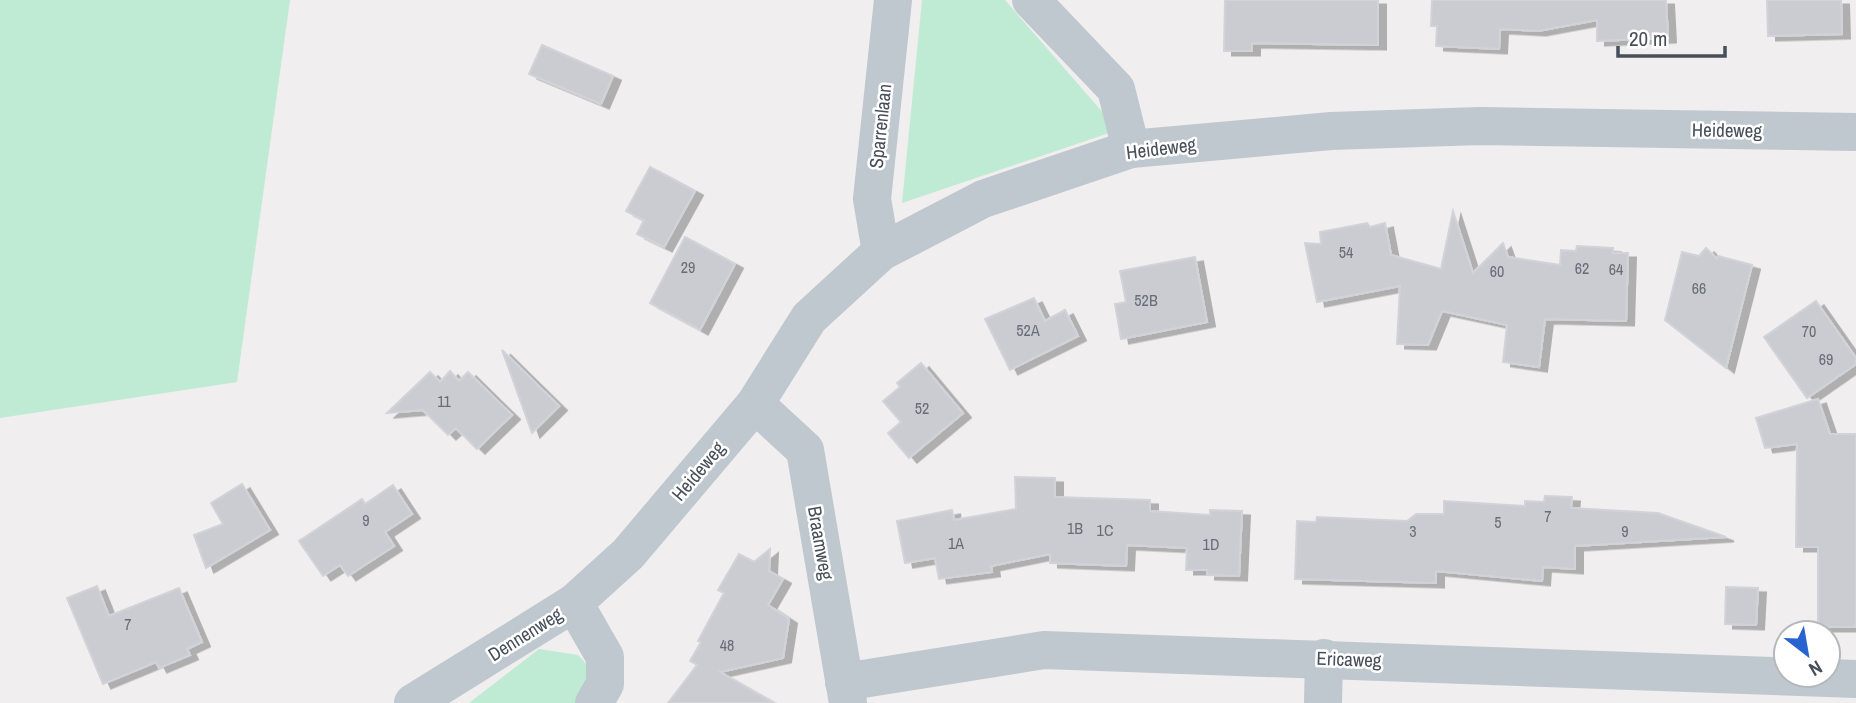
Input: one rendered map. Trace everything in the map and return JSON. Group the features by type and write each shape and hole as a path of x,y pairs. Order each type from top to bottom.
{"street":[{"name":"Sparrenlaan","path":"881,252 872,199 893,0"},
{"path":"1031,0 1116,89 1131,149"},
{"name":"Heideweg","path":"628,554 755,404 809,318 881,252 982,198 1131,149 1331,131 1480,126 1856,132"},
{"name":"Braamweg","path":"755,404 805,450 846,693"},
{"name":"Dennenweg","path":"413,703 574,603 628,554"},
{"path":"574,603 605,657 605,684 594,703"},
{"name":"Ericaweg","path":"846,693 1044,650 1856,679"},
{"path":"1323,703 1324,658"}],"green space":[{"path":"0,0 290,0 237,382 0,418"},
{"path":"922,0 1005,0 1118,130 902,203"},
{"path":"539,649 578,655 594,672 577,703 469,703"}],"building":[{"path":"1225,0 1378,0 1378,45 1252,43 1252,51 1224,51"},
{"path":"1432,0 1666,0 1668,38 1597,41 1597,20 1538,31 1500,29 1499,49 1436,46 1437,26 1431,26"},
{"path":"1767,0 1841,0 1842,34 1768,36"},
{"path":"542,45 613,76 601,104 529,74"},
{"path":"650,167 695,191 664,247 637,234 644,220 626,211"},
{"path":"1453,211 1473,273 1503,243 1508,257 1560,265 1561,250 1576,251 1577,246 1613,248 1613,253 1628,253 1626,321 1545,319 1539,367 1503,362 1507,325 1442,311 1428,345 1397,344 1400,286 1317,302 1305,243 1321,244 1320,232 1367,223 1370,227 1385,223 1391,255 1441,269"},
{"path":"685,237 735,264 700,330 650,303"},
{"path":"1706,248 1717,259 1718,256 1752,265 1726,368 1665,320 1682,252 1699,256"},
{"path":"1195,257 1207,322 1121,339 1115,304 1126,302 1120,271"},
{"path":"1034,298 1045,321 1065,310 1078,336 1010,370 985,319"},
{"path":"1816,301 1856,358 1856,364 1807,398 1764,337"},
{"path":"502,350 559,406 532,433"},
{"path":"921,363 963,413 909,458 888,433 901,422 883,401 900,387 897,383"},
{"path":"450,371 459,381 468,372 512,415 477,449 456,428 448,435 423,410 387,413 430,372 440,382"},
{"path":"1818,399 1830,434 1856,434 1856,627 1842,627 1842,619 1818,619 1818,547 1796,547 1797,444 1765,448 1756,418"},
{"path":"1015,477 1055,478 1055,497 1150,500 1150,511 1210,515 1210,510 1242,511 1239,576 1207,575 1207,570 1186,570 1187,548 1127,545 1126,566 1050,563 1050,554 991,566 992,572 939,579 935,558 905,563 897,521 952,510 954,520 1016,509"},
{"path":"242,484 270,530 206,568 194,535 223,524 211,503"},
{"path":"393,485 412,514 385,532 394,546 348,576 340,565 323,576 299,541 362,499 365,504"},
{"path":"1545,496 1572,497 1571,508 1658,513 1726,537 1575,546 1575,569 1543,567 1542,581 1436,571 1436,583 1295,579 1297,521 1316,522 1317,517 1407,521 1416,514 1444,514 1444,501 1525,506 1525,501 1544,502"},
{"path":"770,549 769,571 783,579 768,605 789,619 783,658 720,672 774,703 668,703 697,665 690,661 724,593 718,590 739,554 754,562"},
{"path":"97,586 109,616 179,588 202,642 187,649 190,655 159,668 156,662 103,684 67,598"},
{"path":"1726,587 1758,588 1756,625 1725,624"}]}
